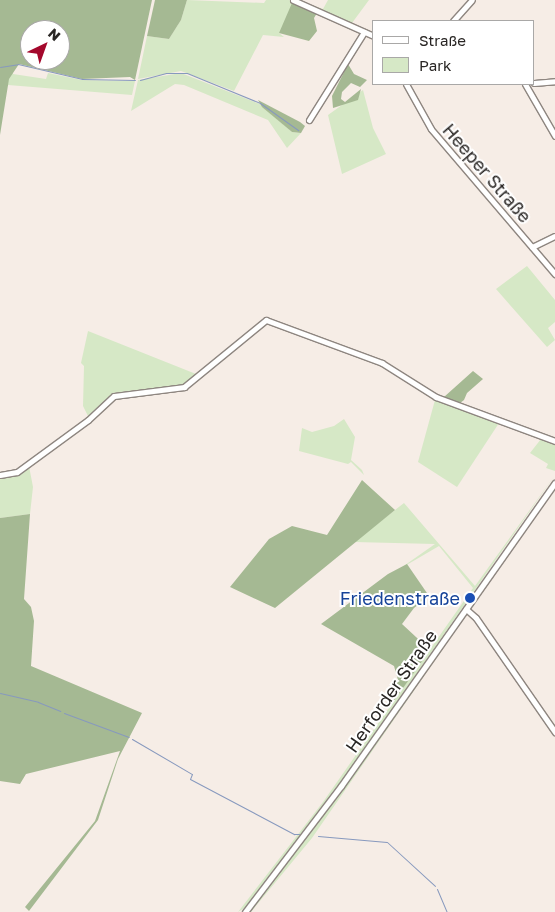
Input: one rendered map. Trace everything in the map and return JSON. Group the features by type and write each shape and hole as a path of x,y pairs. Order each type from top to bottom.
{"street":[{"path":"293,0 372,35"},
{"path":"454,20 472,0"},
{"path":"309,120 364,32"},
{"path":"535,83 555,81"},
{"name":"Heeper Straße","path":"407,85 426,122 555,274"},
{"path":"526,85 555,136"},
{"path":"532,247 555,236"},
{"path":"0,475 17,472 88,420 114,396 184,387 266,320 382,363 436,398 555,441"},
{"name":"Herforder Straße","path":"245,912 323,810 555,483"},
{"path":"466,609 476,618 555,732"}],"green space":[{"path":"0,0 152,0 135,80 130,77 82,79 44,70 70,70 70,20 20,20 20,64 9,79 0,135"},
{"path":"155,0 187,0 181,20 169,39 147,36"},
{"path":"187,0 264,3 266,0 289,0 361,33 308,9 279,33 284,37 263,35 234,91 181,71 138,79 147,36 169,39 181,20"},
{"path":"297,0 323,9 328,0 369,0 352,23 362,28"},
{"path":"292,3 317,13 314,18 317,31 309,41 279,33"},
{"path":"348,64 354,74 367,80 360,87 351,83 342,92 341,99 345,102 361,89 358,100 333,108 332,96"},
{"path":"0,68 13,70 13,74 46,79 48,73 82,80 135,81 132,95 8,85"},
{"path":"181,73 260,104 292,132 301,133 287,148 268,120 184,85 175,84 131,111 138,80"},
{"path":"363,90 373,128 386,154 342,174 328,115"},
{"path":"258,100 300,122 305,126 301,133 292,132 262,107"},
{"path":"527,266 555,300 555,322 548,328 555,340 547,347 496,289"},
{"path":"88,331 196,374 184,385 113,393 88,416 83,406 84,366 81,363"},
{"path":"473,371 483,379 467,393 464,400 460,403 444,397"},
{"path":"435,400 499,423 457,487 418,462"},
{"path":"344,419 355,437 351,460 362,470 364,475 351,462 348,464 299,451 302,428 312,432 334,426"},
{"path":"541,439 555,444 555,471 546,468 548,464 530,453"},
{"path":"29,466 33,487 30,514 0,518 0,478 19,474"},
{"path":"555,475 316,818 246,907 238,912 323,802 473,588 439,546 398,570 435,544 354,542 404,503 475,586"},
{"path":"362,480 395,510 275,608 230,587 269,539 292,526 327,535"},
{"path":"30,514 24,599 31,607 34,621 31,666 142,713 118,759 98,820 29,911 25,907 95,821 120,751 26,774 20,784 0,781 0,518"},
{"path":"407,564 429,596 414,608 402,624 430,650 389,708 398,680 394,666 321,624 388,574"},
{"path":"467,614 312,838 251,912 247,912 309,834"}],"waterway":[{"path":"0,67 18,64 82,79 135,80"},
{"path":"140,80 166,73 187,73 260,103 298,130"},
{"path":"0,693 38,702 60,711"},
{"path":"64,713 129,737"},
{"path":"132,739 192,774 190,779 294,834 299,834"},
{"path":"318,836 387,842 435,886"},
{"path":"437,889 447,912"}],"place":[{"name":"Friedenstraße","path":"470,598"}]}
